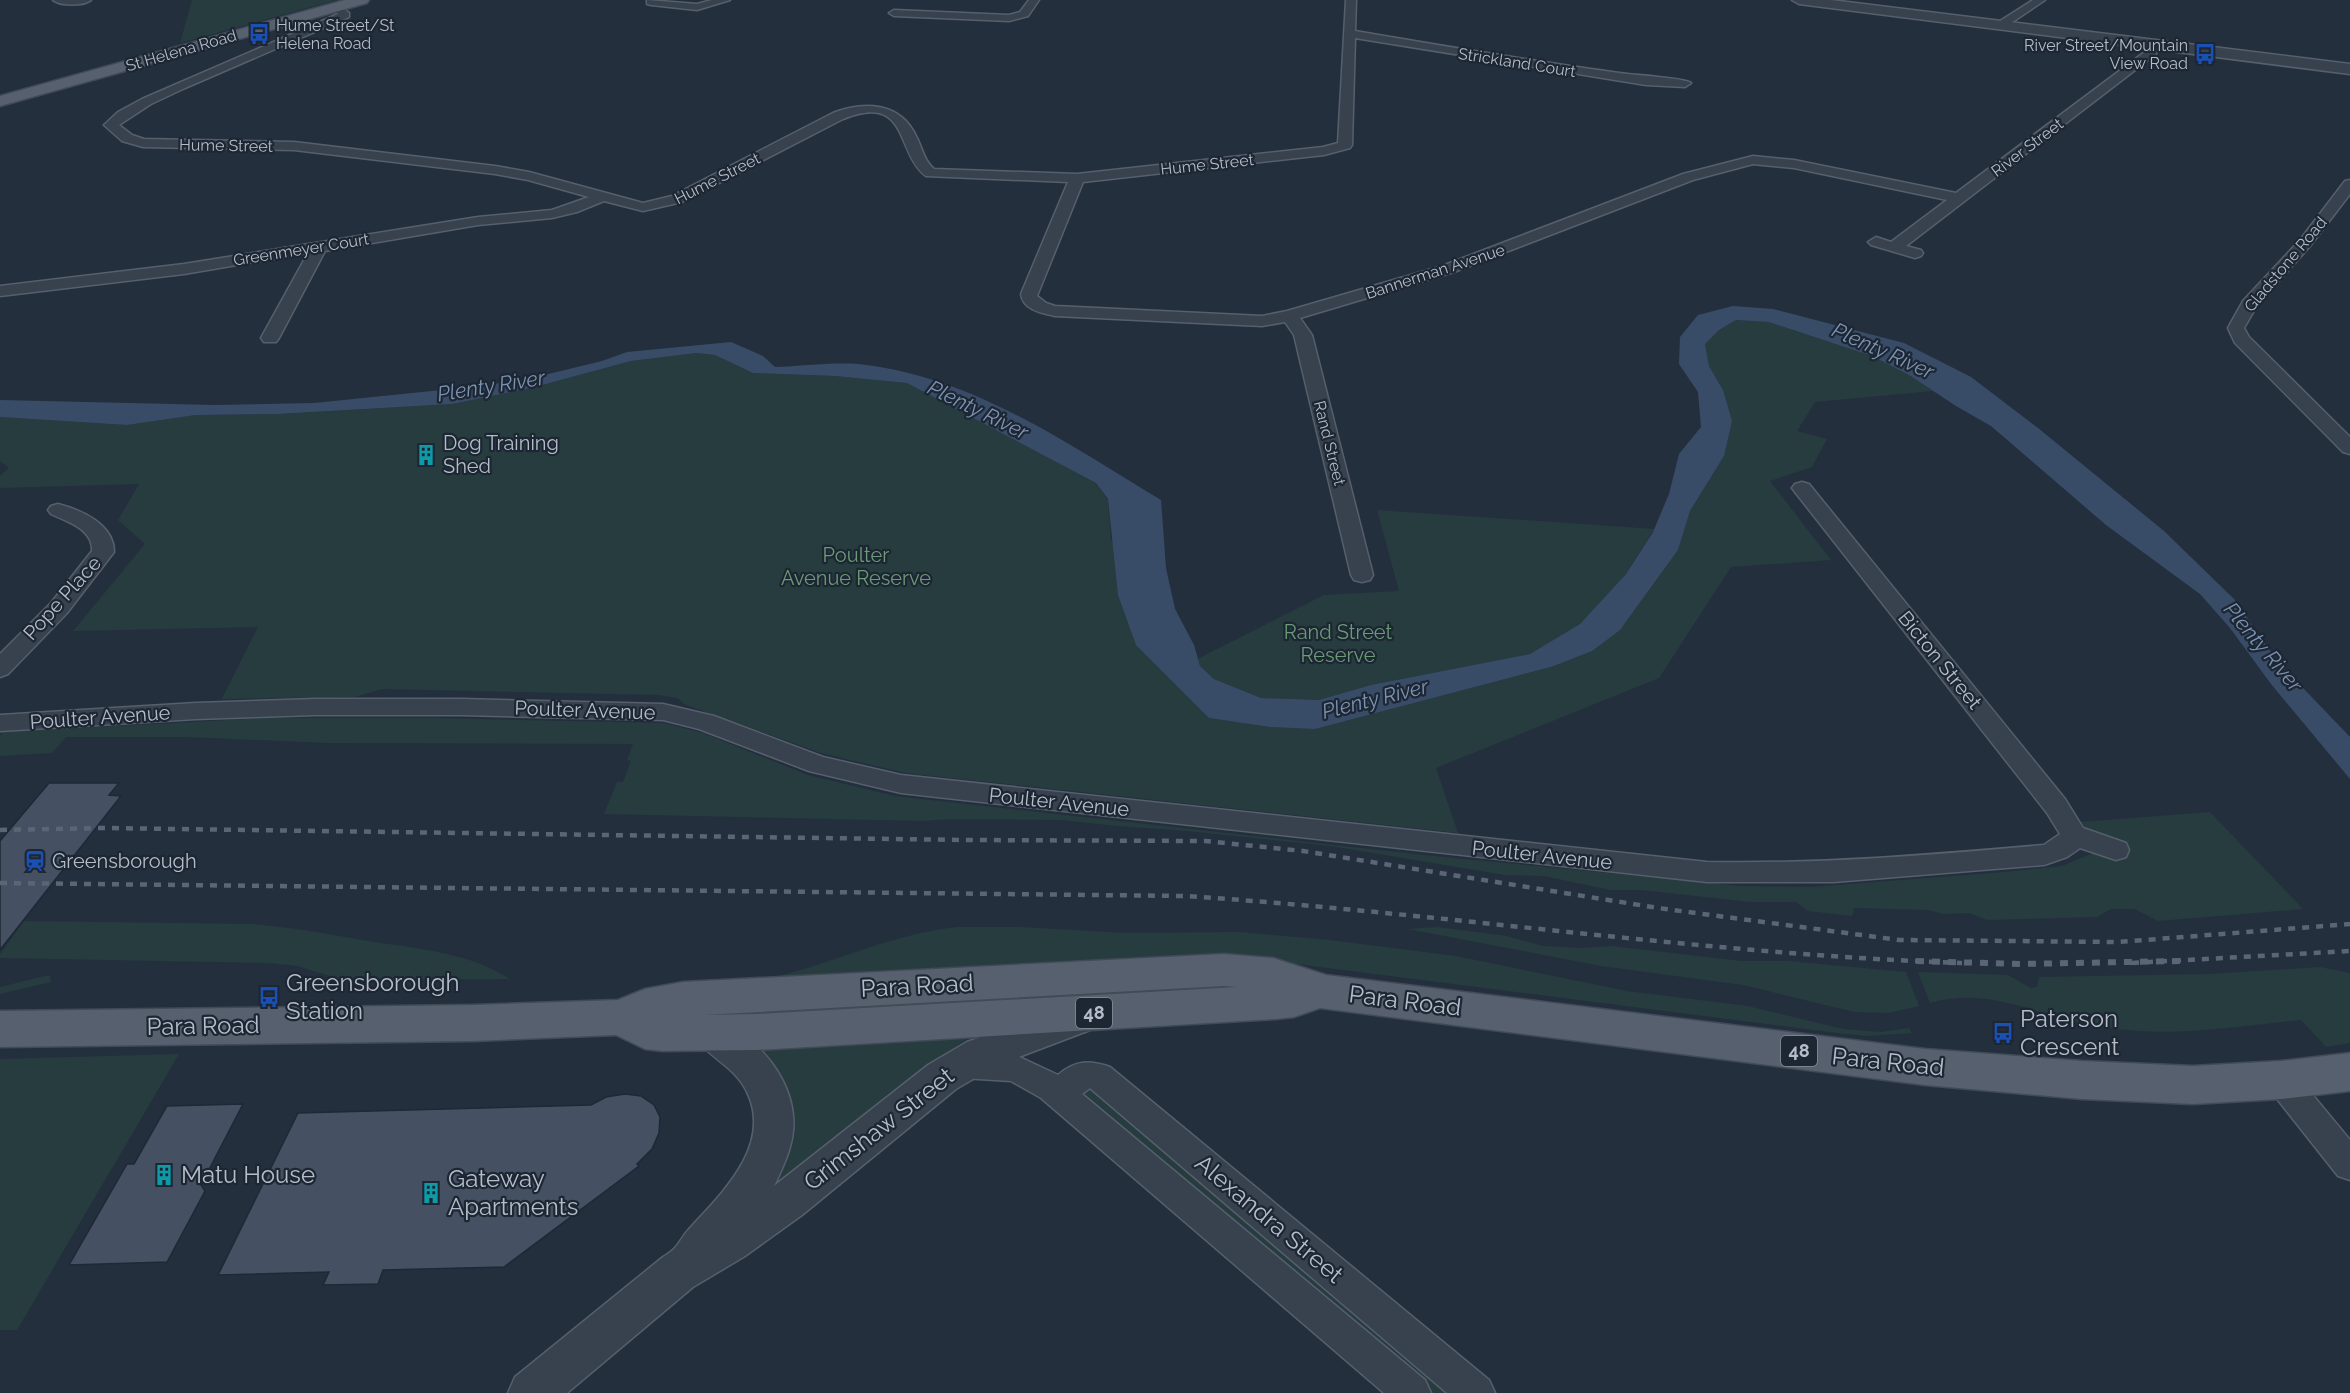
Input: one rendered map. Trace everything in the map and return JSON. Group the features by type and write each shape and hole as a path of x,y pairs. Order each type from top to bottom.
{"main road":[{"name":"St Helena Road","path":"0,101 362,0"},
{"name":"Para Road","path":"0,1029 474,1023 622,1017 645,1006 682,999 1224,970 1294,978 1320,990 1925,1067 2138,1084 2193,1085 2281,1080 2350,1072"},
{"name":"Para Road","path":"622,1017 645,1030 711,1032 1276,1002 1294,1000 1320,990"}],"street":[{"path":"58,0 86,0"},
{"path":"651,3 697,7 725,0"},
{"path":"894,13 1009,18 1024,14 1034,0"},
{"name":"Hume Street","path":"336,7 345,15 173,90 121,115 111,125 127,138 143,143 294,146 513,172 643,207 667,203 846,112 862,109 881,111 899,120 905,127 924,167 931,173 1077,178 1324,151 1342,147 1347,141 1351,0"},
{"path":"1799,0 2350,69"},
{"path":"2001,25 2040,0"},
{"name":"Strickland Court","path":"1350,34 1575,71 1652,82 1684,83"},
{"name":"River Street","path":"1894,247 2152,52 2153,45"},
{"name":"Bannerman Avenue","path":"1077,178 1029,294 1029,298 1035,305 1055,311 1262,321 1289,316 1448,269 1688,177 1753,160 1794,164 1960,198"},
{"name":"Gladstone Road","path":"2350,184 2305,243 2249,305 2236,328 2241,339 2350,448"},
{"name":"Greenmeyer Court","path":"0,291 184,269 478,221 552,214 572,209 600,196"},
{"path":"1876,242 1915,253"},
{"path":"270,338 319,247"},
{"name":"Rand Street","path":"1289,316 1303,335 1362,575"},
{"name":"Bicton Street","path":"1802,488 2056,806 2074,835"},
{"name":"Pope Place","path":"0,669 59,608 103,552 105,544 100,534 58,510"},
{"name":"Poulter Avenue","path":"0,723 196,711 316,707 522,708 663,712 705,722 818,765 901,784 1707,872 1768,875 1824,874 2033,856 2060,850 2070,843 2074,835"},
{"path":"2074,835 2116,850"},
{"name":"Grimshaw Street","path":"531,1393 678,1272 771,1214 942,1077 993,1050 1094,1013"},
{"name":"Grimshaw Street","path":"678,1272 750,1189 765,1162 772,1138 771,1105 760,1077 742,1053 711,1032"},
{"name":"Alexandra Street","path":"962,1065 1015,1068 1046,1083 1412,1393"},
{"name":"Alexandra Street","path":"1060,1094 1081,1074 1090,1073 1099,1077 1476,1393"},
{"path":"2281,1080 2350,1165"}],"green space":[{"path":"192,0 337,0 180,43"},
{"name":"Poulter Avenue Reserve","path":"1736,320 1769,322 1872,356 1909,375 1933,391 1815,402 1797,431 1827,439 1812,467 1770,481 1831,560 1731,567 1659,678 1436,768 1458,833 905,773 821,753 686,705 677,698 658,695 382,689 355,697 222,699 258,627 73,631 145,544 118,520 139,484 0,488 0,476 9,468 0,461 0,417 127,425 196,415 277,414 452,404 531,388 631,361 696,353 715,355 753,373 835,376 907,383 1096,483 1108,500 1111,539 1209,718 1270,727 1315,729 1551,667 1620,630 1678,550 1690,511 1724,456 1723,390 1709,366 1705,344 1719,330"},
{"name":"Rand Street Reserve","path":"1377,510 1654,529 1626,574 1580,624 1530,654 1371,685 1319,700 1261,698 1214,679 1200,666 1198,659 1324,595 1399,591"},
{"path":"263,718 432,718 664,723 703,733 808,775 895,796 1424,855 1741,886 1810,887 2004,872 2062,866 2095,852 2120,859 2122,844 2089,832 2080,822 2210,812 2303,909 2158,921 2135,909 2111,909 2097,917 1987,920 1969,913 1944,914 1928,910 1854,908 1852,916 1808,911 1796,902 1751,902 1640,890 1610,890 1544,876 1505,875 1331,846 1062,820 946,819 925,821 604,814 617,782 623,782 631,761 627,760 633,744 327,743 188,737 66,737 52,753 0,756 0,736 3,732"},
{"path":"24,921 251,924 282,927 445,953 478,963 510,979 342,980 298,966 269,963 0,958 0,954"},
{"path":"957,927 1021,927 1124,933 1239,932 1330,940 1456,956 1627,991 1748,1006 1843,1029 1881,1032 1909,1028 1912,1033 1868,1036 1845,1034 1264,960 767,979 909,936"},
{"path":"1438,927 1507,936 1543,946 1582,948 1611,946 1742,961 1788,961 1906,972 1919,1006 1889,1013 1854,1012 1743,985 1601,966 1408,929"},
{"path":"2320,967 2350,973 2350,1043 2326,1047 2301,1020 2193,1031 2149,1031 2087,1024 2018,1006 1975,998 1930,1003 1918,972 2008,975 2031,988 2037,987 2039,977 2210,974"},
{"path":"50,976 51,982 0,994 0,987"},
{"path":"972,1036 926,1066 785,1180 771,1186 757,1047"},
{"path":"179,1054 17,1330 0,1330 0,1059"},
{"path":"1089,1089 1094,1090 1458,1393 1431,1393 1088,1103 1083,1095"}],"water":[{"name":"Plenty River","path":"1733,306 1773,309 1904,343 1971,377 2038,428 2164,531 2234,599 2278,662 2350,737 2350,779 2271,684 2230,628 2200,594 2106,525 1991,426 1909,375 1872,356 1769,322 1736,320 1719,330 1705,344 1709,366 1723,390 1732,421 1724,456 1690,511 1678,550 1620,630 1592,651 1551,667 1315,729 1270,727 1209,718 1136,645 1118,595 1108,499 1096,483 907,383 835,376 753,373 715,355 696,353 631,361 531,388 452,404 277,414 196,415 127,425 0,417 0,400 214,405 314,403 481,386 532,378 602,361 627,352 731,342 763,356 775,367 856,364 907,373 946,384 1020,417 1161,500 1166,568 1175,609 1194,645 1200,666 1214,679 1261,698 1319,700 1371,685 1530,654 1580,624 1626,574 1653,532 1669,494 1679,454 1701,427 1698,392 1679,364 1680,337 1698,315"}],"building":[{"name":"Greensborough","path":"49,783 119,783 109,795 121,796 0,950 0,841"},
{"name":"Gateway Apartments","path":"625,1094 641,1096 654,1105 660,1117 659,1133 652,1149 637,1164 639,1166 504,1267 383,1270 378,1284 323,1285 329,1272 218,1275 298,1113 591,1105 606,1097"},
{"name":"Matu House","path":"243,1104 201,1185 205,1191 167,1262 69,1265 127,1164 134,1164 167,1106"}],"railway":[{"path":"0,830 104,828 965,840 1205,841 1303,851 1658,908 1899,940 2119,942 2350,924"},
{"path":"0,883 1185,896 1379,912 1767,951 1932,961"},
{"path":"2162,961 2350,951"},
{"path":"1916,961 1932,961"},
{"path":"1932,961 2020,964 2162,961"},
{"path":"1932,961 1962,963"},
{"path":"2132,963 2162,961"},
{"path":"2162,961 2180,961"}],"place":[{"name":"Hume Street/St Helena Road","path":"259,34"},
{"name":"River Street/Mountain View Road","path":"2205,54"},
{"name":"Dog Training Shed","path":"426,455"},
{"name":"Greensborough","path":"35,861"},
{"name":"Greensborough Station","path":"269,997"},
{"name":"Paterson Crescent","path":"2003,1033"},
{"name":"Matu House","path":"164,1175"},
{"name":"Gateway Apartments","path":"431,1193"}]}
